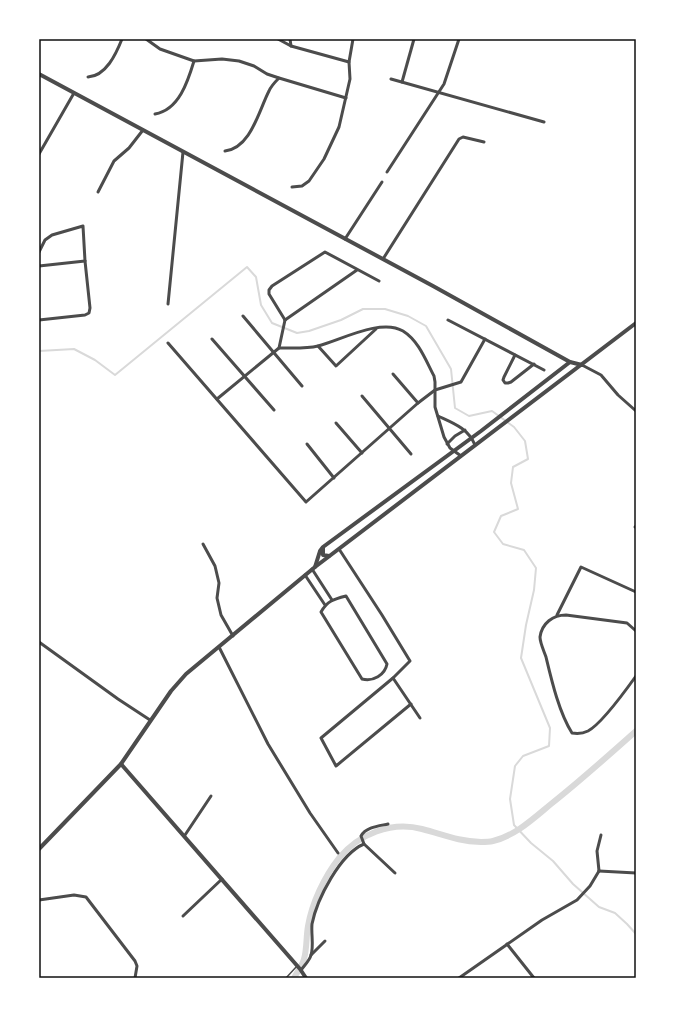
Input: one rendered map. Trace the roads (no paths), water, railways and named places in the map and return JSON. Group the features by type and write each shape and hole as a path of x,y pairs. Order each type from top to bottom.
{"street":[{"path":"88,77 97,75 105,68 116,53 122,39"},
{"path":"146,39 160,49 194,60 222,59 239,61 254,66 278,78 346,98"},
{"path":"278,39 291,46 348,62"},
{"path":"290,39 291,46"},
{"path":"292,187 302,186 309,181 324,159 339,127 350,80 348,62 353,39"},
{"path":"402,82 414,39"},
{"path":"387,172 444,84 459,39"},
{"path":"155,114 165,112 182,94 188,82 194,60"},
{"path":"39,74 383,259 570,362 582,365 601,375 618,395 636,411"},
{"path":"225,151 231,150 242,143 256,122 270,89 278,78"},
{"path":"391,79 544,122"},
{"path":"39,154 74,92"},
{"path":"98,192 114,161 129,148 143,130"},
{"path":"383,259 459,139 463,137 484,142"},
{"path":"168,304 183,152"},
{"path":"345,239 382,182"},
{"path":"39,252 45,240 52,235 83,226 90,308 89,313 84,315 39,320"},
{"path":"279,348 285,320 270,294 269,290 272,286 325,252 379,281"},
{"path":"39,266 85,261"},
{"path":"285,320 357,270"},
{"path":"242,316 302,386"},
{"path":"448,320 544,370"},
{"path":"39,848 121,764 171,690 186,674 313,568 636,323"},
{"path":"318,346 336,366 376,328"},
{"path":"217,399 279,348 318,346 358,332 376,328 390,328 403,331 415,342 434,376 434,400 447,444 460,456"},
{"path":"212,339 274,410"},
{"path":"168,343 306,502 418,403 435,390 463,380 485,339"},
{"path":"516,355 504,377 503,380 505,383 511,382 534,364"},
{"path":"313,568 323,547 472,438 570,362"},
{"path":"393,374 418,403"},
{"path":"362,396 411,454"},
{"path":"438,416 465,430 472,438 475,445"},
{"path":"336,423 362,453"},
{"path":"447,444 455,436 465,430"},
{"path":"307,444 334,478"},
{"path":"203,544 215,566 219,583 217,598 221,615 233,636"},
{"path":"323,547 323,555 329,556"},
{"path":"338,549 378,609 410,661 394,678 321,738 336,766 411,704"},
{"path":"636,592 581,567 557,615 549,620 543,628 540,637 554,686 567,725 572,733 578,734 587,732 597,725 636,676"},
{"path":"313,568 332,600"},
{"path":"306,575 325,605"},
{"path":"346,596 383,657 387,664 386,669 378,677 368,681 362,679 321,612 325,605 332,600 346,596"},
{"path":"557,615 627,623 636,631"},
{"path":"39,642 118,699 150,720"},
{"path":"219,647 268,744 310,813 338,854"},
{"path":"394,678 420,718"},
{"path":"121,764 185,835 306,978"},
{"path":"185,835 211,796"},
{"path":"388,824 369,829 361,836 364,842 395,873"},
{"path":"459,978 542,920 578,900 590,886 599,871 597,851 601,835"},
{"path":"312,955 312,925 319,902 338,865 354,849 364,842"},
{"path":"599,871 636,873"},
{"path":"183,916 222,879"},
{"path":"39,900 74,895 86,897 135,961 137,966 135,978"},
{"path":"299,968 325,941"},
{"path":"507,944 534,978"}],"lane":[{"path":"286,978 299,968"}],"waterway":[{"path":"39,351 74,349 95,360 115,375 247,267 256,277 261,305 272,323 297,333 309,331 341,320 363,309 385,309 408,316 426,326 451,369 455,408 469,416 492,411 514,427 525,441 528,459 513,467 511,483 518,509 501,516 494,532 503,544 524,550 536,568 534,590 526,625 521,658 550,728 549,746 523,756 515,766 510,799 514,825 531,843 553,861 573,884 599,907 615,913 636,934"},
{"path":"294,978 304,959 307,930 312,908 319,890 328,873 339,858 356,842 366,836 387,828 399,827 422,829 458,839 481,842 501,839 517,831 531,821 636,731"}]}
